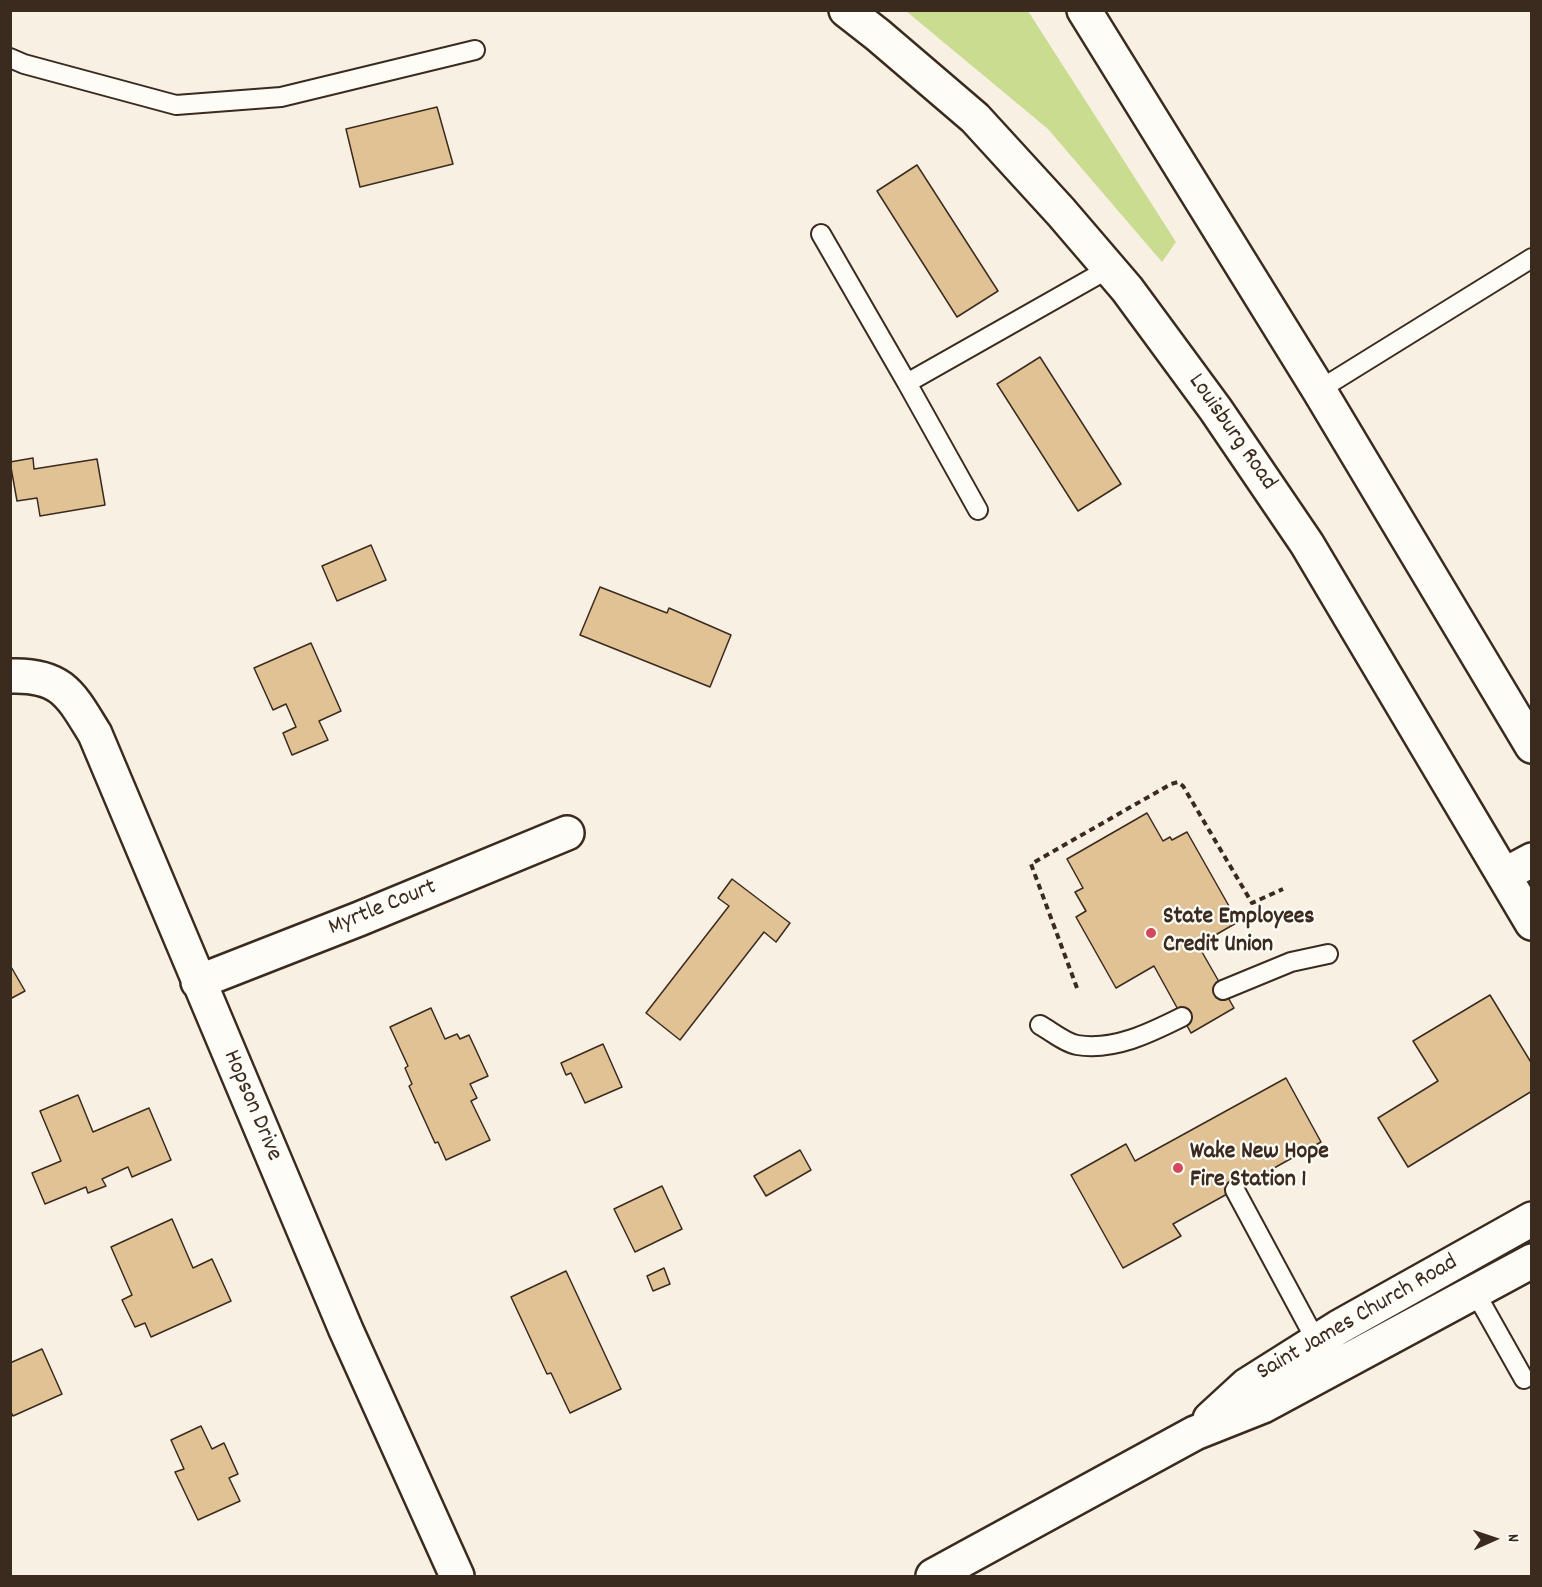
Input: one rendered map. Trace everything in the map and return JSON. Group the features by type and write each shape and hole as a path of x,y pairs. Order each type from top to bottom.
{"main road":[{"name":"Louisburg Road","path":"846,10 975,118 1061,212 1127,289 1198,385 1307,544 1518,867 1532,923"},
{"path":"1084,10 1319,390 1532,746"},
{"name":"Hopson Drive","path":"10,676 42,679 56,684 72,697 95,734 346,1330 457,1576"},
{"name":"Myrtle Court","path":"198,982 359,919 567,833"},
{"name":"Saint James Church Road","path":"1195,1433 1246,1385 1317,1341 1532,1219"},
{"name":"Saint James Church Road","path":"933,1576 1195,1433 1263,1406 1532,1262"}],"lane":[{"path":"10,58 24,64 176,105 281,97 476,50"},
{"path":"821,234 978,510"},
{"path":"1319,390 1532,258"},
{"path":"907,383 1110,268"},
{"path":"1224,990 1291,962 1328,954"},
{"path":"1040,1025 1074,1044 1105,1046 1148,1034 1182,1017"},
{"path":"1234,1190 1317,1341 1330,1371"},
{"path":"1475,1292 1529,1381"}],"path":[{"path":"1077,988 1031,864 1171,784 1178,782 1183,786 1252,903 1283,889"}],"green space":[{"path":"906,11 1028,11 1176,242 1162,262 1048,129"}],"building":[{"path":"437,107 453,164 360,187 346,129"},
{"path":"917,165 998,291 957,317 877,191"},
{"path":"1040,357 1121,484 1078,511 997,384"},
{"path":"33,458 34,469 97,459 105,505 40,516 37,498 17,501 10,462"},
{"path":"371,545 386,580 337,601 322,566"},
{"path":"600,587 667,613 669,608 731,635 710,687 580,635"},
{"path":"311,643 341,711 319,721 328,740 292,755 283,733 296,727 286,704 273,710 254,668"},
{"name":"State Employees Credit Union","path":"1147,813 1163,841 1170,837 1172,840 1187,832 1238,922 1198,945 1234,1008 1191,1033 1154,966 1116,988 1076,917 1086,911 1075,892 1083,888 1067,859"},
{"path":"732,879 790,923 776,942 764,932 680,1040 646,1013 729,906 718,898"},
{"path":"10,965 25,991 10,999"},
{"path":"1490,995 1532,1064 1532,1091 1408,1167 1378,1118 1438,1081 1413,1041"},
{"path":"431,1008 445,1039 457,1034 460,1039 469,1035 488,1076 470,1084 477,1098 471,1101 490,1140 446,1160 438,1142 435,1143 409,1086 412,1084 405,1068 408,1066 390,1027"},
{"path":"603,1044 622,1087 585,1103 571,1073 566,1075 561,1063"},
{"name":"Wake New Hope Fire Station 1","path":"1286,1078 1321,1142 1173,1224 1181,1236 1123,1268 1071,1175 1126,1144 1135,1161"},
{"path":"78,1095 93,1132 149,1108 171,1160 132,1177 128,1167 102,1179 106,1186 88,1193 86,1187 45,1204 32,1173 61,1161 40,1111"},
{"path":"800,1150 811,1170 766,1196 754,1176"},
{"path":"662,1186 682,1229 635,1252 614,1209"},
{"path":"172,1219 193,1268 212,1259 231,1301 151,1337 145,1323 135,1327 122,1300 132,1295 111,1247"},
{"path":"664,1268 670,1284 653,1291 647,1276"},
{"path":"566,1271 621,1389 570,1413 551,1373 547,1374 511,1297"},
{"path":"42,1349 62,1394 13,1416 10,1410 10,1363"},
{"path":"201,1426 212,1449 224,1443 238,1474 229,1478 240,1501 198,1520 175,1472 184,1469 171,1440"}],"place":[{"name":"State Employees Credit Union","path":"1151,933"},
{"name":"Wake New Hope Fire Station 1","path":"1178,1168"}]}
